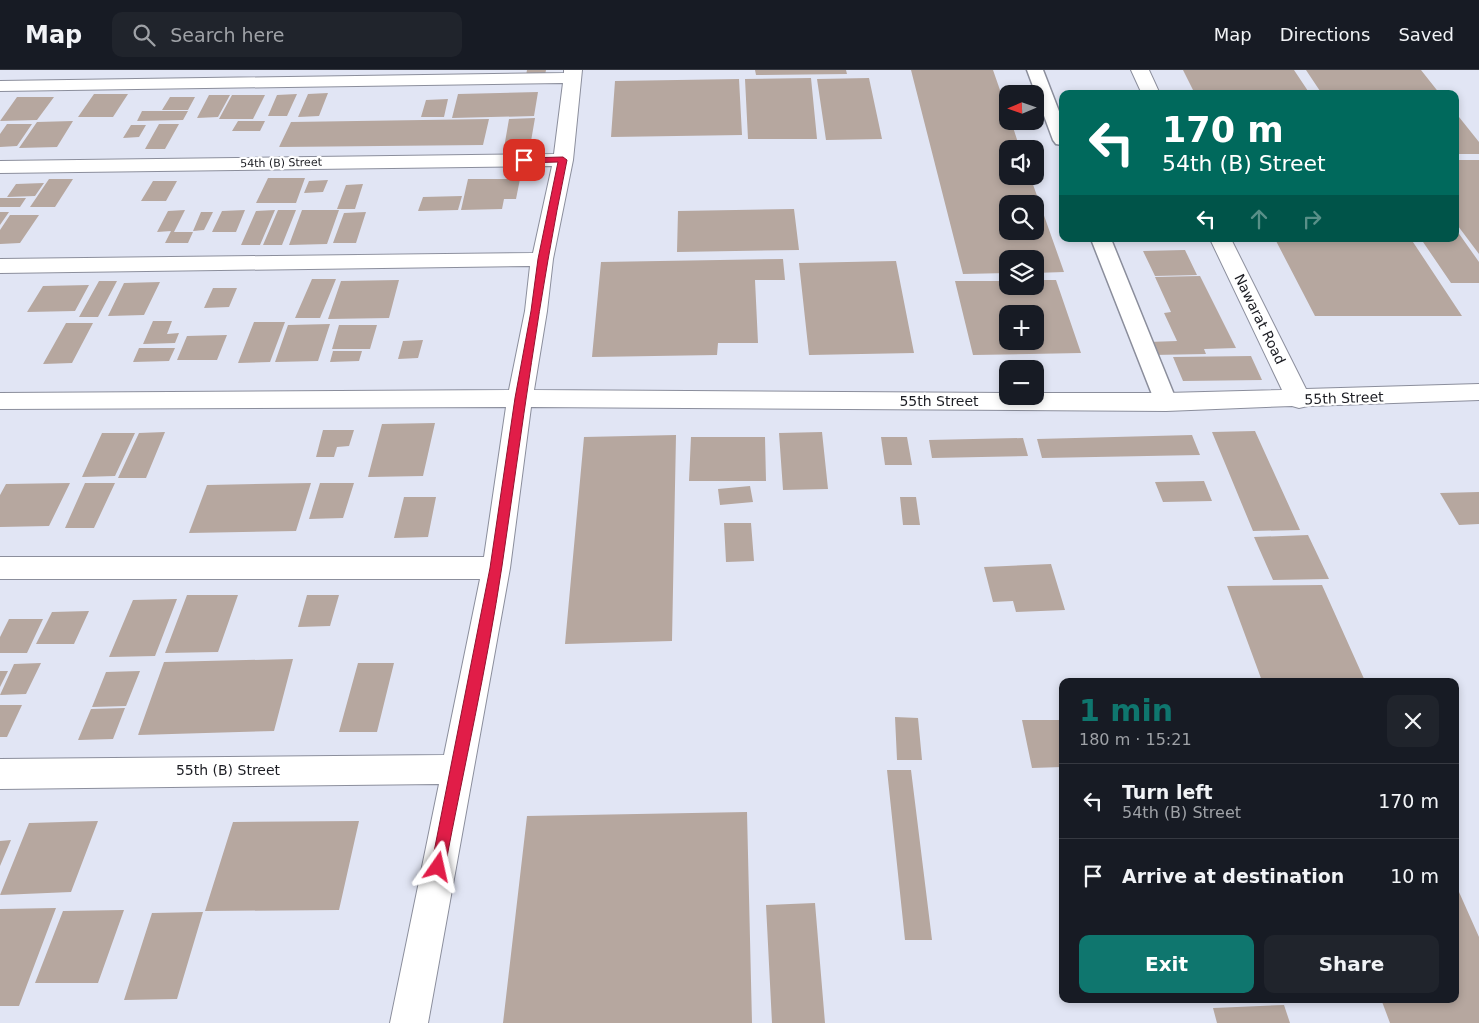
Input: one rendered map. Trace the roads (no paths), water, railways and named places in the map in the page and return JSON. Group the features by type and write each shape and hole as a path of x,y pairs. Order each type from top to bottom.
{"street":[{"path":"1140,70 1149,90"},
{"path":"0,86 572,74 563,160 542,259 536,311 520,398 496,568 409,1023"},
{"name":"54th (B) Street","path":"0,167 563,160"},
{"name":"Nawarat Road","path":"1222,242 1298,400"},
{"path":"0,266 542,259"},
{"name":"55th Street","path":"0,401 520,398 1166,402 1298,400 1479,392"},
{"path":"0,568 496,568"},
{"name":"55th (B) Street","path":"0,774 457,769"}],"lane":[{"path":"1035,70 1059,132"},
{"path":"1103,242 1166,402"}]}
